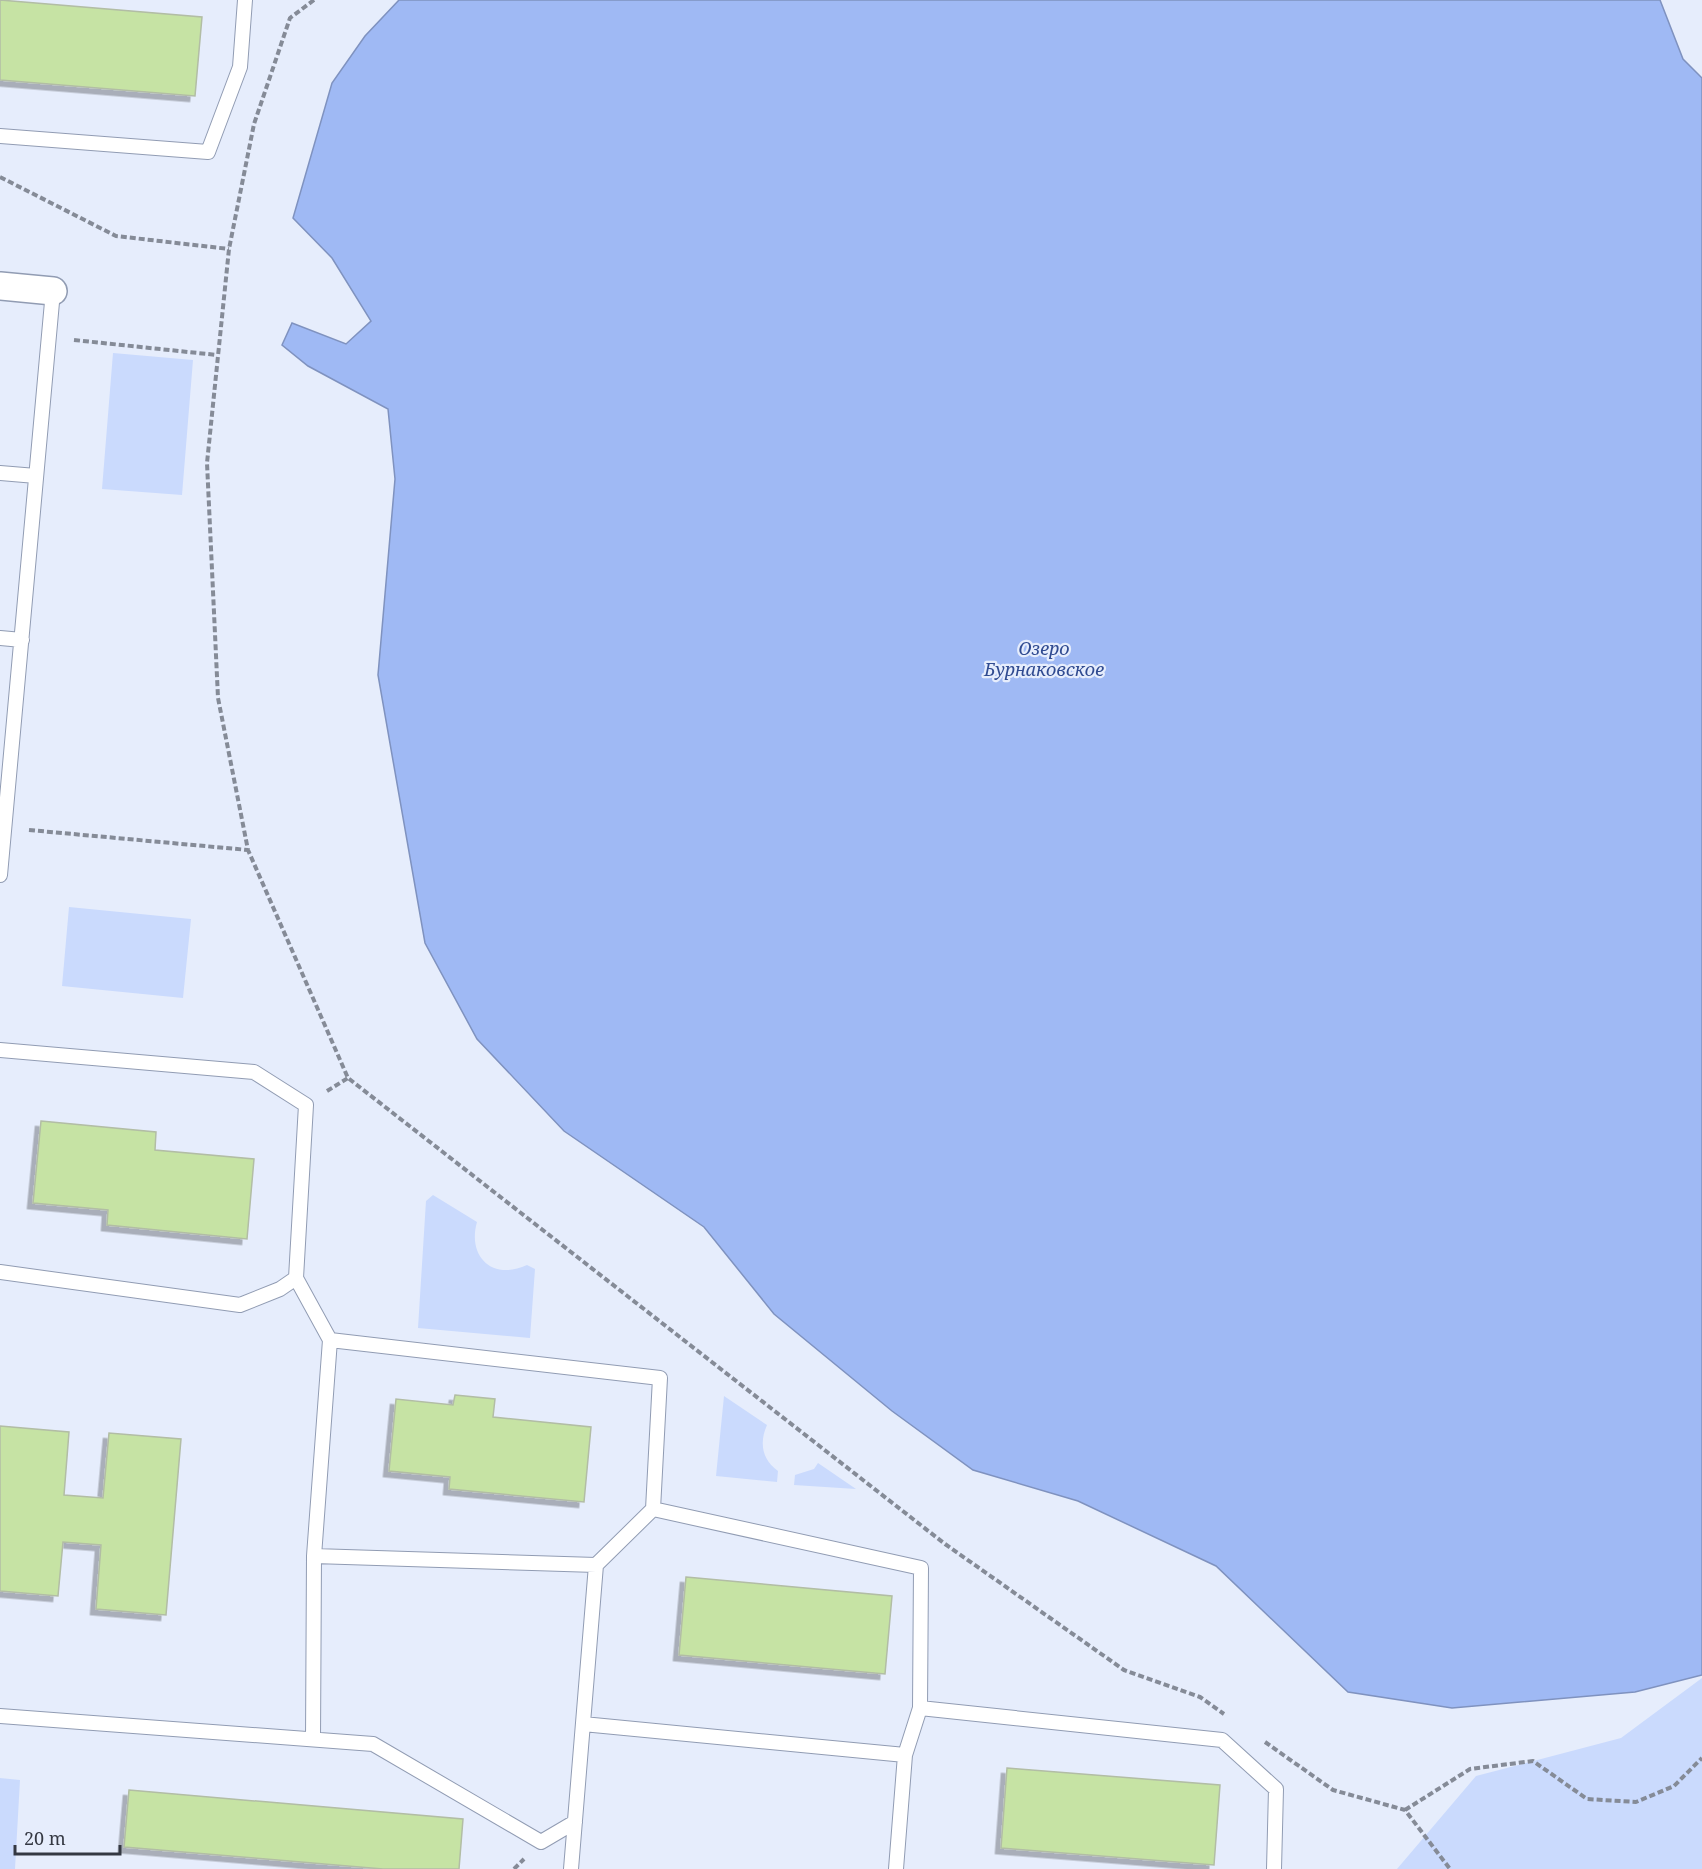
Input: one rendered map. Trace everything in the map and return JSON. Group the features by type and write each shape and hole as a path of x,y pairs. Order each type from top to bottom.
{"street":[{"path":"0,286 53,291"}],"lane":[{"path":"0,136 208,152 240,67 245,0"},
{"path":"0,875 2,828 22,640 53,291"},
{"path":"0,473 36,476"},
{"path":"0,638 22,640"},
{"path":"0,1050 254,1072 306,1105 296,1278 330,1340 314,1556 313,1739"},
{"path":"0,1272 240,1305 280,1290 296,1278"},
{"path":"330,1340 660,1378 653,1509 596,1565 571,1869"},
{"path":"653,1509 921,1568 920,1708 905,1755 896,1869"},
{"path":"314,1556 596,1565"},
{"path":"920,1708 1222,1740 1276,1789 1274,1869"},
{"path":"0,1716 373,1744 541,1842 575,1822"},
{"path":"583,1724 905,1755"}],"path":[{"path":"314,0 290,18 254,124 229,249 207,463 219,698 248,850 348,1078 945,1544 1124,1670 1200,1697 1229,1717"},
{"path":"0,177 116,236 229,249"},
{"path":"49,337 217,355"},
{"path":"2,828 248,850"},
{"path":"1257,1737 1333,1790 1405,1810 1450,1869"},
{"path":"1405,1810 1470,1768 1533,1761 1587,1799 1636,1802 1674,1786 1702,1758"}],"shaded area":[{"path":"113,353 193,360 182,495 102,489"},
{"path":"69,907 191,919 183,998 62,986"},
{"path":"433,1195 477,1222 476,1246 479,1255 486,1263 503,1270 527,1265 535,1269 530,1338 418,1328 426,1201"},
{"path":"724,1396 767,1425 763,1438 763,1450 768,1461 778,1471 777,1482 716,1476"},
{"path":"818,1463 856,1489 794,1485 795,1475 814,1469"},
{"path":"1702,1678 1702,1869 1397,1869 1476,1776 1621,1738"},
{"path":"0,1778 20,1780 15,1869 0,1869"}],"water":[{"name":"Озеро Бурнаковское","path":"399,0 1660,0 1683,59 1702,78 1702,1675 1635,1692 1452,1708 1348,1692 1216,1566 1078,1501 973,1470 892,1411 774,1314 704,1227 564,1131 477,1039 425,943 378,675 395,479 388,409 308,366 282,345 292,323 346,344 371,321 332,258 293,218 332,83 365,36"}],"building":[{"path":"0,0 202,17 195,96 0,80"},
{"path":"41,1121 156,1132 155,1150 254,1159 247,1239 107,1225 108,1210 33,1203"},
{"path":"455,1395 495,1399 493,1417 591,1427 584,1502 449,1489 450,1477 389,1471 396,1399 453,1405"},
{"path":"0,1426 69,1432 64,1495 103,1498 109,1433 181,1439 166,1615 96,1609 101,1545 63,1542 58,1596 0,1591"},
{"path":"686,1577 892,1596 885,1674 679,1655"},
{"path":"1007,1768 1220,1785 1214,1865 1001,1848"},
{"path":"129,1790 463,1819 459,1869 383,1869 124,1847"}]}
